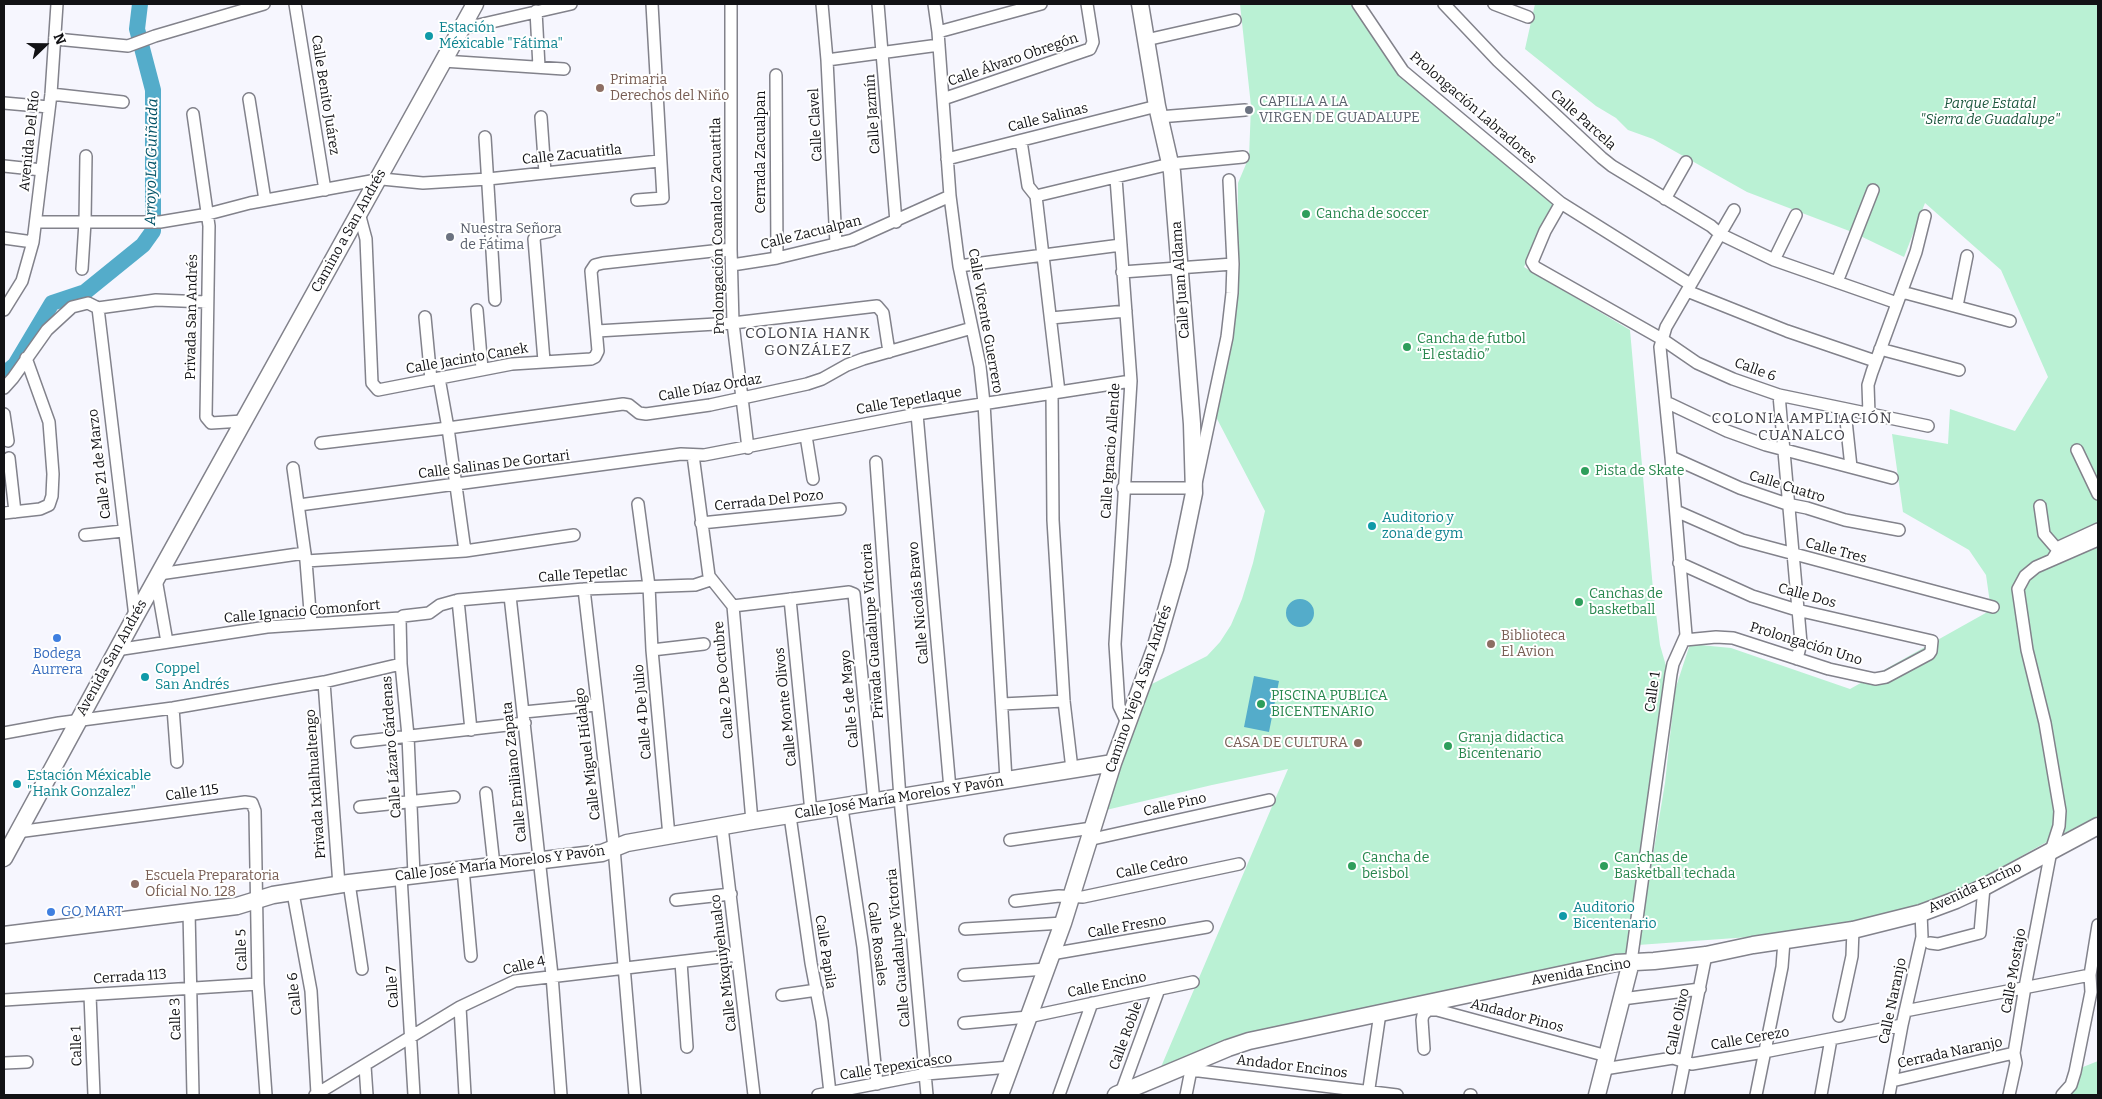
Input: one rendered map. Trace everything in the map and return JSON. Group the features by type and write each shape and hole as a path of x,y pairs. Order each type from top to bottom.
{"street":[{"name":"Avenida Del Río","path":"4,310 22,281 33,242 51,94 57,4"},
{"path":"56,40 134,45 152,36 264,4"},
{"name":"Calle Benito Juárez","path":"296,4 325,190"},
{"name":"Camino a San Andrés","path":"224,459 376,180 475,4"},
{"path":"461,29 571,4"},
{"path":"637,200 663,198 652,4"},
{"name":"Prolongación Coanalco Zacuatitla","path":"731,4 731,248 733,323 748,448"},
{"name":"Calle Clavel","path":"822,4 827,60 836,244"},
{"name":"Calle Jazmín","path":"878,4 896,222"},
{"name":"Calle Vicente Guerrero","path":"934,4 938,32 950,196 959,266 980,366 984,403 1006,780"},
{"path":"938,32 1041,4"},
{"name":"Calle Álvaro Obregón","path":"943,99 1086,52 1092,48 1093,42 1087,4"},
{"name":"Calle Juan Aldama","path":"1140,4 1158,112 1170,164 1180,267 1195,488"},
{"name":"Prolongación Labradores","path":"1358,4 1403,71 1561,203 1689,288 1787,331 1876,361"},
{"name":"Calle Parcela","path":"1444,4 1498,62 1602,158 1711,226 1720,234 1774,260 1897,303"},
{"path":"1494,4 1528,17"},
{"path":"536,11 539,67"},
{"path":"1146,40 1235,20"},
{"path":"827,60 939,45"},
{"path":"443,61 564,68"},
{"name":"Cerrada Zacualpan","path":"776,75 777,258"},
{"path":"51,94 123,102"},
{"path":"249,99 265,200"},
{"path":"4,103 49,107"},
{"name":"Calle Salinas","path":"947,159 1158,112 1245,110"},
{"name":"Privada San Andrés","path":"193,114 208,214 205,411 208,421 216,423 244,421"},
{"path":"541,117 545,173"},
{"path":"485,137 495,300"},
{"path":"1022,141 1028,186 1036,196 1051,318 1056,393 1053,520 1064,702 1072,769"},
{"path":"82,269 86,156"},
{"path":"1036,196 1170,164 1243,157"},
{"name":"Calle Zacuatitla","path":"488,179 660,161"},
{"path":"1665,199 1686,162"},
{"path":"4,166 42,170"},
{"name":"Calle Ignacio Allende","path":"1116,178 1131,381 1115,644 1119,706 1128,725"},
{"path":"36,222 160,222 208,214 265,200 376,180 388,179 423,183 488,179"},
{"name":"Camino Viejo A San Andrés","path":"1000,1095 1063,923 1113,763 1168,608 1226,336 1233,264 1229,180"},
{"path":"1837,282 1873,190"},
{"name":"Calle Zacualpan","path":"732,265 777,258 867,235 950,196"},
{"path":"1561,203 1545,231 1532,265 1662,339 1666,327 1734,210"},
{"name":"Calle Jacinto Canek","path":"359,213 366,239 372,383 375,388 382,390 482,369 544,360 588,360 595,357 598,351 597,331"},
{"path":"1774,260 1796,215"},
{"path":"1869,414 1868,385 1916,252 1925,216"},
{"path":"544,360 534,239 537,234 551,231"},
{"path":"4,238 33,242"},
{"path":"959,266 1121,245"},
{"path":"731,248 595,265 591,272 597,331 733,323 877,306 883,313 888,352"},
{"path":"1957,306 1967,256"},
{"path":"1122,272 1233,264"},
{"path":"1902,292 2010,322"},
{"path":"4,388 47,330 67,310 80,304 88,303 98,308 144,301 207,302"},
{"name":"Calle 21 de Marzo","path":"98,308 123,531 135,617"},
{"path":"477,310 482,369"},
{"path":"1051,318 1126,311"},
{"path":"425,317 435,379 448,428 465,551"},
{"name":"Calle Díaz Ordaz","path":"321,442 448,428 623,404 629,405 639,413 646,414 741,399 822,379 847,364 972,328"},
{"name":"Calle 6","path":"1662,339 1706,367 1747,385 1778,395 1845,411 1928,426"},
{"name":"Calle 1","path":"1631,962 1670,674 1685,640 1686,630 1679,563 1672,457 1660,356 1662,339"},
{"path":"1880,349 1959,370"},
{"path":"10,458 9,512 40,509 49,505 52,496 53,474 49,422 26,358"},
{"name":"Calle Tepetlaque","path":"693,455 748,448 917,414 1131,381"},
{"path":"1778,395 1801,643 1797,659"},
{"path":"1666,402 1727,431 1783,450 1892,478"},
{"path":"1845,411 1851,467"},
{"path":"4,414 8,441"},
{"name":"Calle Nicolás Bravo","path":"917,414 950,789"},
{"path":"806,436 813,479"},
{"path":"2077,450 2098,494"},
{"name":"Calle Salinas De Gortari","path":"299,505 681,454 693,455"},
{"path":"693,455 710,580"},
{"name":"Calle Cuatro","path":"1672,457 1740,488 1787,504 1845,520 1899,530"},
{"name":"Avenida San Andrés","path":"4,858 116,650 224,459"},
{"name":"Privada Guadalupe Victoria","path":"876,462 900,798"},
{"path":"293,468 306,557 311,624"},
{"path":"1124,488 1195,488"},
{"name":"Calle 4 De Julio","path":"638,504 649,586 652,650 669,836"},
{"path":"2040,506 2044,534 2057,549"},
{"name":"Cerrada Del Pozo","path":"702,523 840,509"},
{"name":"Calle Tres","path":"1676,511 1742,540 1993,607"},
{"path":"2052,560 2057,549 2098,529"},
{"path":"85,534 123,531"},
{"path":"167,642 157,576 306,557 465,551 574,535"},
{"name":"Calle Mostajo","path":"2009,1095 2016,1063 2014,1053 2051,851 2059,826 2059,800 2045,723 2026,650 2018,589 2025,576 2052,560 2098,540"},
{"name":"Calle Dos","path":"1679,563 1752,596 1797,610 1932,641"},
{"name":"Calle Tepetlac","path":"458,600 584,589 695,585 710,580"},
{"name":"Calle 2 De Octubre","path":"710,580 733,606 752,821"},
{"name":"Calle Miguel Hidalgo","path":"584,589 614,848 626,968 635,1095"},
{"name":"Calle 5 de Mayo","path":"790,599 849,592 854,594 874,802"},
{"name":"Calle Emiliano Zapata","path":"510,596 552,975 561,1095"},
{"path":"733,606 790,599"},
{"name":"Calle Monte Olivos","path":"790,599 811,812"},
{"path":"458,600 471,730"},
{"name":"Calle Ignacio Comonfort","path":"116,650 267,627 400,618 429,613 440,605 458,600"},
{"name":"Calle Lázaro Cárdenas","path":"400,618 401,664 408,736 411,802 407,875"},
{"name":"Prolongación Uno","path":"1685,640 1716,637 1733,638 1829,669 1866,678 1881,678 1929,654 1932,641"},
{"path":"652,650 704,644"},
{"path":"4,732 173,708 324,682 401,664"},
{"name":"Privada Ixtlalhualtengo","path":"324,682 344,884 362,969"},
{"path":"1002,704 1064,702"},
{"path":"357,742 471,730 596,704"},
{"path":"173,708 177,762"},
{"name":"Calle José María Morelos Y Pavón","path":"4,935 237,906 273,895 407,875 602,853 627,844 752,821 1113,763"},
{"path":"486,793 494,865"},
{"path":"360,807 454,797"},
{"name":"Calle Guadalupe Victoria","path":"900,798 927,1095"},
{"name":"Calle Pino","path":"1010,840 1090,834 1269,800"},
{"name":"Calle 115","path":"17,832 245,802 252,803"},
{"name":"Calle 5","path":"252,803 255,811 258,984 266,1095"},
{"name":"Calle Rosales","path":"842,808 863,947 877,1084"},
{"name":"Calle Papila","path":"790,816 811,963 817,990 830,1093"},
{"name":"Avenida Encino","path":"1118,1094 1192,1066 1238,1044 1380,1013 1429,1006 1616,963 1706,955 1853,930 1921,913 1984,887 2098,826"},
{"name":"Calle Mixquiyehualco","path":"722,827 754,1095"},
{"name":"Calle Cedro","path":"1014,901 1072,896 1084,897 1239,864"},
{"path":"463,869 471,956"},
{"name":"Calle 7","path":"407,875 414,1095"},
{"path":"1930,943 1938,944 1980,933 1984,887"},
{"name":"Calle 6","path":"293,893 311,991 316,1095"},
{"path":"676,900 731,894"},
{"name":"Calle 3","path":"189,911 193,1095"},
{"name":"Calle Naranjo","path":"1889,1095 1922,936 1921,913"},
{"path":"964,929 1063,923"},
{"path":"2062,1095 2073,1080 2091,992 2090,975 2098,925"},
{"name":"Calle Fresno","path":"964,975 1049,961 1207,927"},
{"path":"1839,1016 1852,956 1853,930"},
{"path":"1756,1095 1782,967 1784,941"},
{"name":"Calle 4","path":"316,1095 460,1007 506,984 527,978 737,955"},
{"name":"Calle Olivo","path":"1678,1095 1706,955"},
{"path":"681,962 687,1047"},
{"path":"1597,1095 1631,962"},
{"path":"1905,1011 2090,975"},
{"name":"Calle Encino","path":"964,1023 1028,1017 1193,982"},
{"name":"Cerrada 113","path":"4,1000 258,984"},
{"name":"Calle Roble","path":"1118,1094 1160,989"},
{"path":"1622,999 1700,989"},
{"path":"782,995 817,990"},
{"name":"Calle 1","path":"90,996 94,1095"},
{"path":"1059,1095 1092,1003"},
{"path":"1424,1049 1422,1020 1429,1006"},
{"name":"Andador Pinos","path":"1429,1006 1605,1062"},
{"path":"460,1007 465,1095"},
{"path":"1368,1093 1380,1013"},
{"name":"Calle Cerezo","path":"1605,1062 1674,1058 1692,1064 1902,1025"},
{"path":"1821,1095 1831,1039"},
{"name":"Cerrada Naranjo","path":"1892,1080 2014,1053"},
{"path":"4,1063 27,1062"},
{"path":"365,1066 367,1095"},
{"path":"1186,1095 1192,1066"},
{"name":"Andador Encinos","path":"1192,1066 1368,1093 1397,1095"},
{"name":"Calle Tepexicasco","path":"818,1095 864,1091 877,1084 926,1074 1010,1067"}],"green space":[{"path":"1240,4 1353,4 1398,73 1554,203 1524,267 1630,330 1653,589 1660,645 1668,673 1642,839 1627,956 1232,1037 1158,1074 1288,769 1106,810 1148,686 1207,656 1220,642 1231,625 1242,599 1253,563 1265,511 1215,415 1237,275 1238,183 1249,157 1251,106"},
{"name":"Parque Estatal \"Sierra de Guadalupe\"","path":"1535,4 2098,4 2098,816 1966,887 1847,930 1638,945 1665,783 1675,690 1690,644 1731,648 1850,689 1991,610 1986,575 1969,550 1903,512 1892,434 1948,444 1950,409 2015,431 2048,377 2001,270 1925,203 1904,257 1852,232 1747,192 1653,139 1628,130 1616,118 1596,106 1525,49"},
{"path":"2098,1061 2098,1095 2054,1095 2083,1067"}],"water":[{"path":"1300,599 1310,603 1314,613 1310,623 1300,627 1290,623 1286,613 1290,603"},
{"name":"PISCINA PUBLICA BICENTENARIO","path":"1254,676 1279,681 1269,732 1244,727"}],"waterway":[{"name":"Arroyo La Guiñada","path":"4,374 15,365 52,303 85,292 143,245 153,231 153,90 137,29 140,4"}],"place":[{"name":"Estación Méxicable \"Fátima\"","path":"429,36"},
{"name":"Primaria Derechos del Niño","path":"600,88"},
{"name":"CAPILLA A LA VIRGEN DE GUADALUPE","path":"1249,110"},
{"name":"Cancha de soccer","path":"1306,214"},
{"name":"Nuestra Señora de Fátima","path":"450,237"},
{"name":"Cancha de futbol “El estadio”","path":"1407,347"},
{"name":"Pista de Skate","path":"1585,471"},
{"name":"Auditorio y zona de gym","path":"1372,526"},
{"name":"Canchas de basketball","path":"1579,602"},
{"name":"Bodega Aurrera","path":"57,638"},
{"name":"Biblioteca El Avion","path":"1491,644"},
{"name":"Coppel San Andrés","path":"145,677"},
{"name":"PISCINA PUBLICA BICENTENARIO","path":"1261,704"},
{"name":"CASA DE CULTURA","path":"1358,743"},
{"name":"Granja didactica Bicentenario","path":"1448,746"},
{"name":"Estación Méxicable \"Hank Gonzalez\"","path":"17,784"},
{"name":"Cancha de beisbol","path":"1352,866"},
{"name":"Canchas de Basketball techada","path":"1604,866"},
{"name":"Escuela Preparatoria Oficial No. 128","path":"135,884"},
{"name":"GO MART","path":"51,912"},
{"name":"Auditorio Bicentenario","path":"1563,916"}],"district":[{"name":"COLONIA HANK GONZÁLEZ","path":"808,342"},
{"name":"COLONIA AMPLIACIÓN CUANALCO","path":"1802,428"}]}
